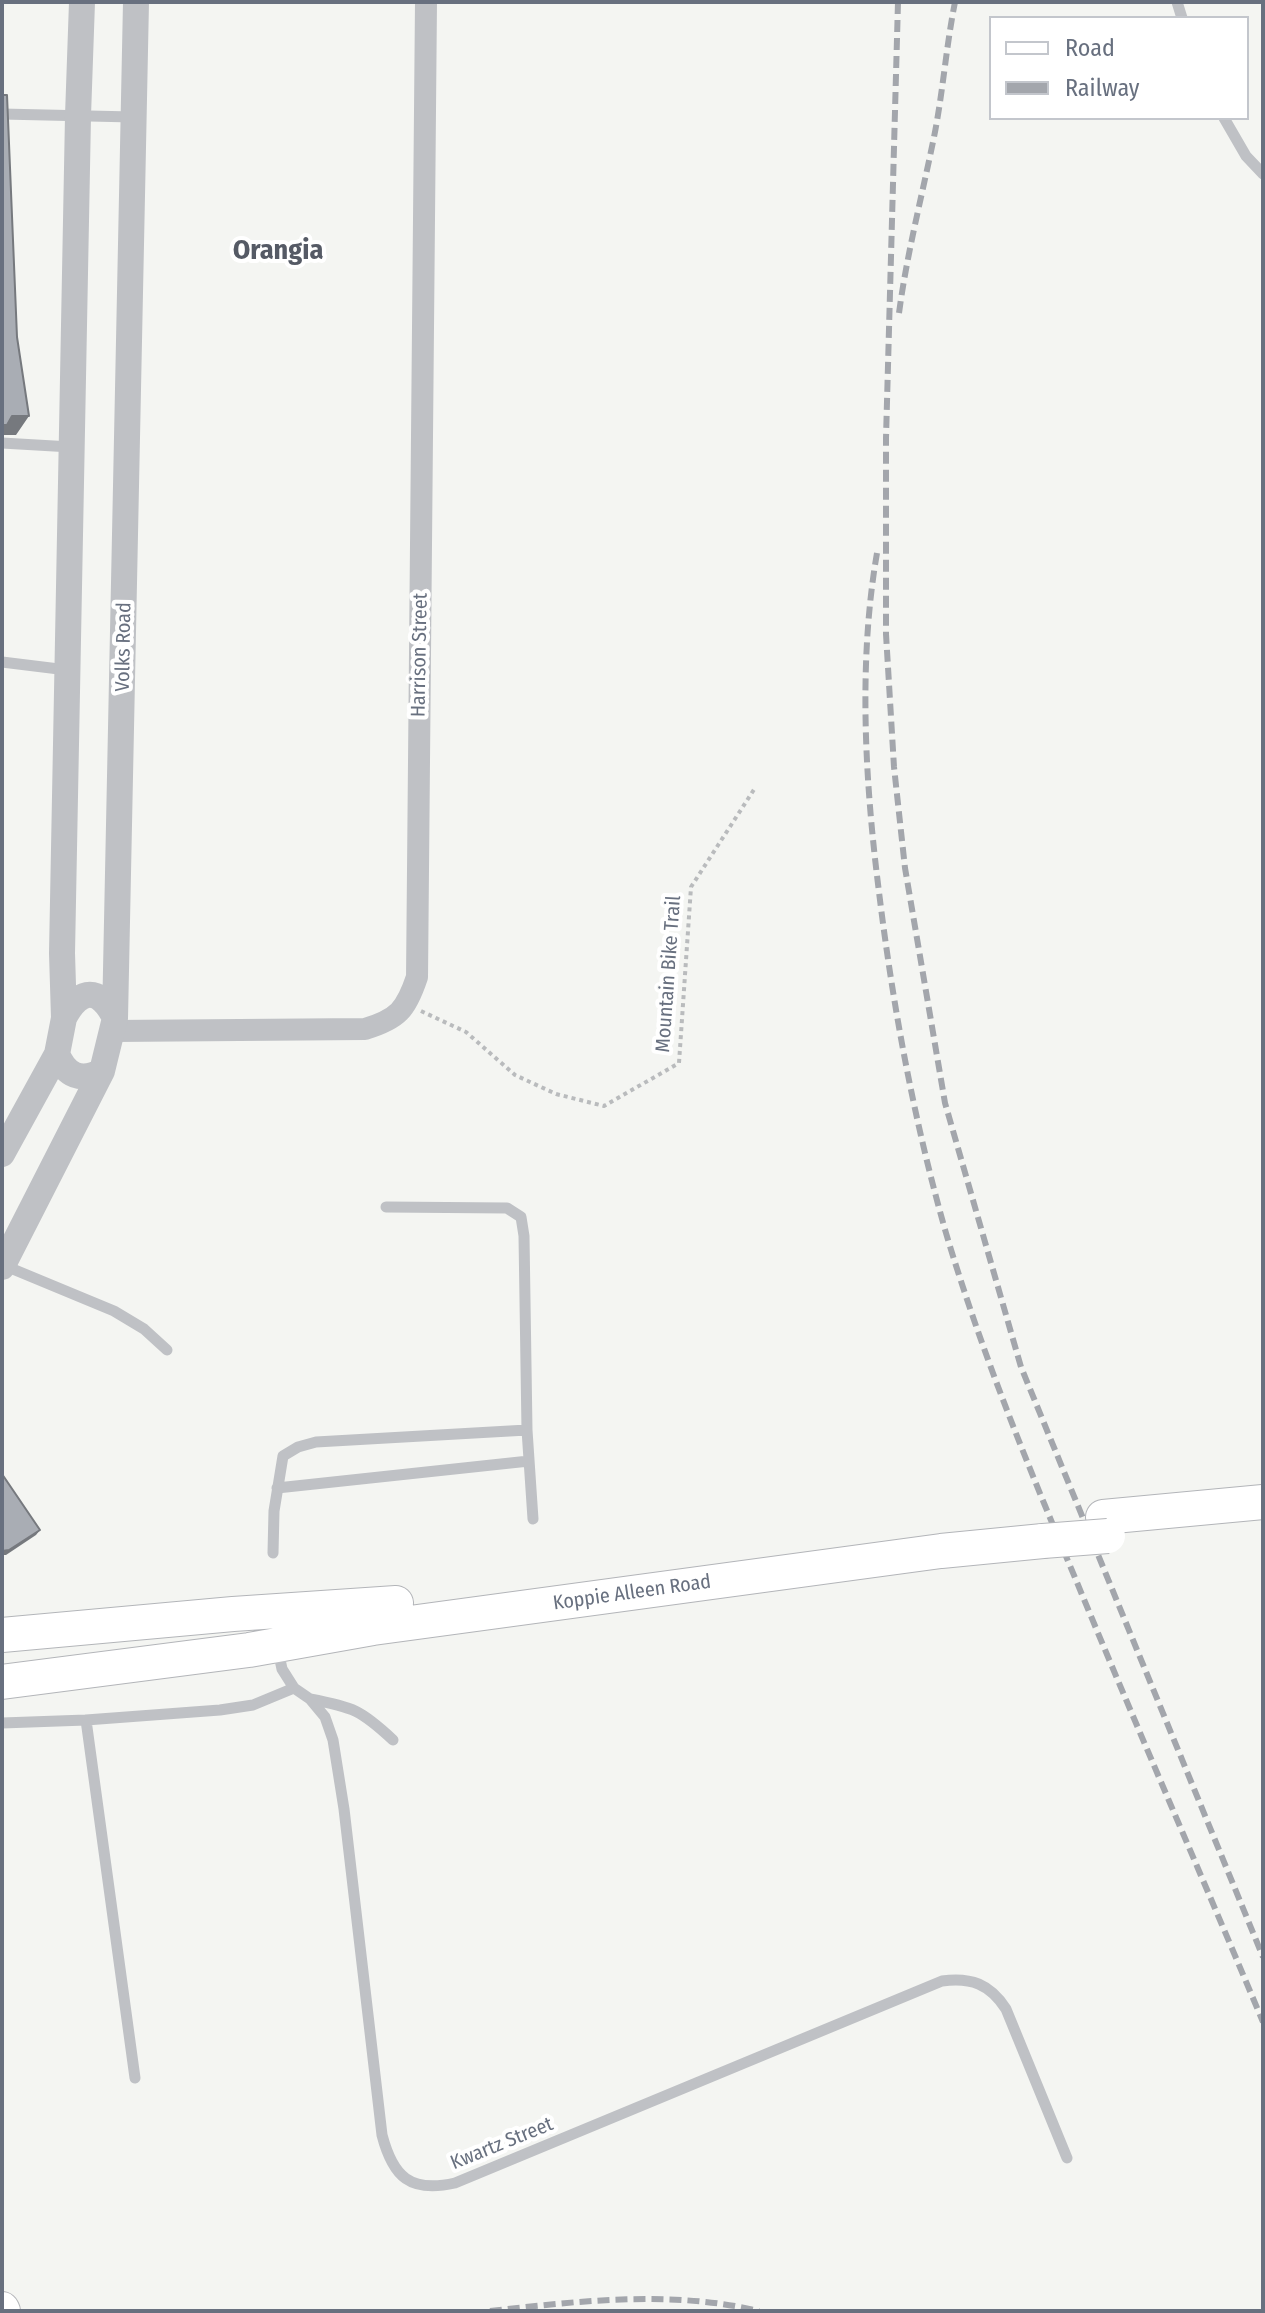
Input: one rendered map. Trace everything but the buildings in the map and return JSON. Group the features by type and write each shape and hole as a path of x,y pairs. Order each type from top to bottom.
{"main road":[{"name":"Koppie Alleen Road","path":"1106,1526 1263,1502"},
{"name":"Koppie Alleen Road","path":"2,1682 69,1652 277,1628 363,1607 642,1576 847,1546 1106,1526 1263,1518"},
{"name":"Koppie Alleen Road","path":"2,1635 69,1652 277,1628"}],"street":[{"path":"2,1154 57,1054 64,1018 62,953 82,2"},
{"name":"Volks Road","path":"2,1265 102,1071 114,1025 136,2"},
{"name":"Harrison Street","path":"408,1005 417,977 426,2"},
{"path":"64,1018 71,1004 87,994 97,995 105,1001 114,1025 365,1029 388,1022 408,1005"},
{"path":"57,1054 66,1072 74,1076 86,1078 102,1071"}],"lane":[{"path":"2,114 133,117"},
{"path":"1225,120 1246,156 1263,174"},
{"path":"2,443 72,448"},
{"path":"2,662 68,670"},
{"path":"386,1207 507,1208 521,1217 527,1311 527,1430 533,1519"},
{"path":"2,1265 114,1311 144,1329 167,1350"},
{"path":"273,1553 277,1488 283,1456 298,1447 316,1442 527,1430"},
{"path":"277,1488 529,1461"},
{"path":"2,1723 86,1720 253,1705 294,1688 282,1669 277,1628"},
{"name":"Kwartz Street","path":"294,1688 310,1699 325,1717 329,1729 340,1782 382,2135 389,2161 410,2180 423,2186 436,2187 455,2183 942,1981 957,1979 969,1979 989,1988 1006,2009 1067,2158"},
{"path":"310,1699 361,1711 393,1740"},
{"path":"86,1720 135,2078"}],"path":[{"name":"Mountain Bike Trail","path":"408,1005 466,1032 515,1075 556,1094 604,1106 679,1063 691,887 755,788"}],"railway":[{"path":"898,2 886,438 886,634 894,767 905,868 945,1103 1021,1367 1263,1957"},
{"path":"899,313 937,120 955,2"},
{"path":"877,553 867,636 866,679 867,765 874,850 898,1021 914,1106 946,1233 974,1321 1023,1451 1263,2022"},
{"path":"490,2311 625,2299 692,2301 759,2311"}],"district":[{"name":"Orangia","path":"278,251"}]}
